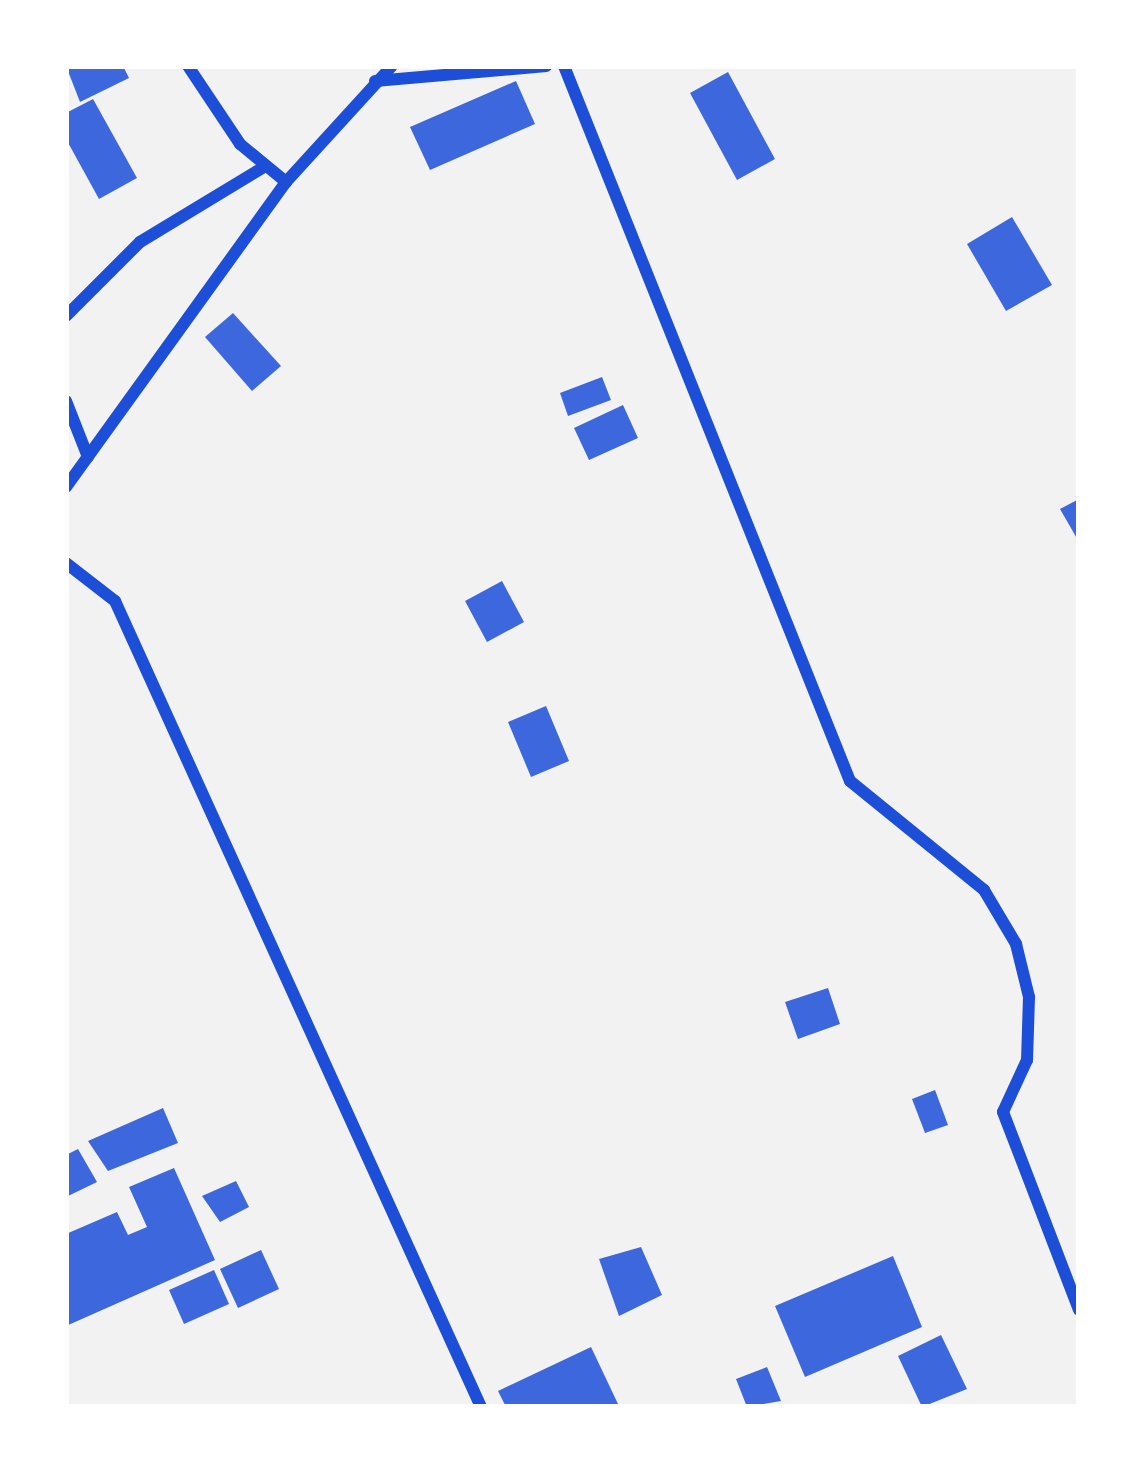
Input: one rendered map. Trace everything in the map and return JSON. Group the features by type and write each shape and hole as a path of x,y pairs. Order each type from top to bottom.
{"street":[{"path":"188,66 264,167 286,182"},
{"path":"66,487 286,182 392,66"},
{"path":"374,82 546,66"},
{"path":"564,66 850,782 984,890 1016,944 1029,997 1027,1060 1003,1112 1079,1310"},
{"path":"66,316 140,242 264,167"},
{"path":"66,401 88,458"},
{"path":"66,562 115,601 482,1407"}],"building":[{"path":"66,66 123,66 129,78 80,102"},
{"path":"728,72 775,159 737,180 690,93"},
{"path":"516,81 535,124 430,170 410,127"},
{"path":"93,99 137,178 99,199 66,139 66,113"},
{"path":"1012,217 1052,285 1006,311 967,244"},
{"path":"233,313 281,366 252,391 205,337"},
{"path":"602,377 611,400 568,416 560,393"},
{"path":"623,405 638,438 589,460 574,428"},
{"path":"1079,499 1079,542 1060,509"},
{"path":"502,581 524,622 487,642 465,601"},
{"path":"546,706 569,761 531,777 508,722"},
{"path":"828,988 840,1024 798,1039 785,1002"},
{"path":"935,1090 948,1125 925,1133 912,1099"},
{"path":"163,1108 178,1143 108,1171 88,1141"},
{"path":"78,1149 97,1182 66,1197 66,1155"},
{"path":"174,1168 215,1260 66,1326 66,1234 117,1212 128,1235 147,1227 129,1187"},
{"path":"236,1181 249,1207 220,1222 202,1196"},
{"path":"641,1247 662,1295 619,1316 599,1259"},
{"path":"261,1250 279,1289 238,1308 220,1269"},
{"path":"893,1256 922,1327 805,1377 775,1306"},
{"path":"214,1270 229,1304 184,1324 169,1290"},
{"path":"941,1335 967,1389 922,1407 898,1356"},
{"path":"591,1347 618,1404 506,1407 498,1391"},
{"path":"767,1367 781,1401 747,1407 736,1379"}]}
